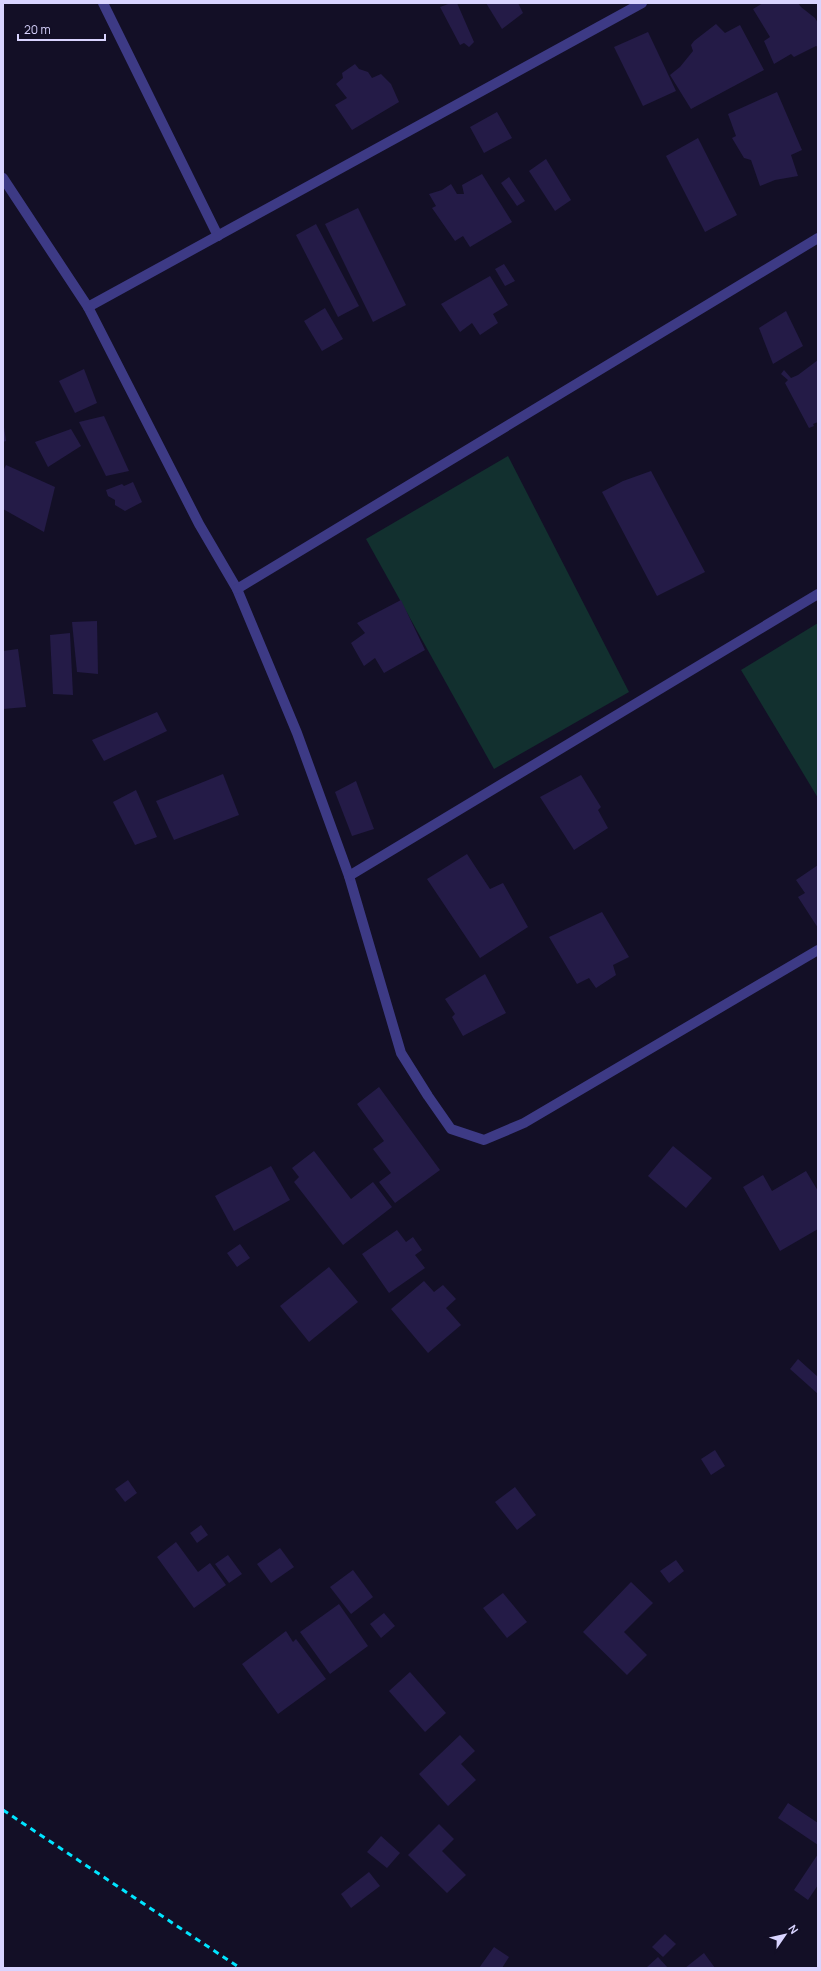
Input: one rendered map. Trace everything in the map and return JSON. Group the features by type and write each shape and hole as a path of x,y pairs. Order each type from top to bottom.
{"street":[{"path":"103,3 218,236"},
{"path":"88,307 642,3"},
{"path":"3,178 88,307 199,524 237,589 297,733 349,876 401,1053 451,1129 484,1140 524,1123 818,950"},
{"path":"237,589 818,238"},
{"path":"349,876 818,594"}],"green space":[{"path":"508,456 629,692 494,769 366,539"},
{"path":"818,623 818,798 741,670"}],"building":[{"path":"451,3 457,3 474,42 469,47 464,43 460,45 440,7"},
{"path":"486,3 518,3 523,13 502,29"},
{"path":"763,3 798,3 815,18 818,23 818,47 816,46 794,57 791,54 774,64 764,41 770,37 753,9"},
{"path":"716,24 725,33 740,25 764,70 691,109 670,75 680,67 693,51 691,45 694,41"},
{"path":"648,32 676,91 643,106 614,47"},
{"path":"355,64 359,69 368,72 372,78 381,74 391,84 399,102 352,130 335,105 347,98 336,84 343,78 342,73"},
{"path":"777,92 802,150 791,155 798,176 775,180 760,186 751,160 744,158 732,138 736,136 728,114"},
{"path":"497,112 512,138 484,153 470,127"},
{"path":"698,138 737,215 705,232 666,156"},
{"path":"546,159 571,200 555,211 529,171"},
{"path":"482,174 512,222 470,247 463,236 455,241 432,208 436,206 429,194 442,190 451,184 457,194 464,194 462,185"},
{"path":"509,177 525,201 517,206 501,183"},
{"path":"358,208 406,305 373,322 325,224"},
{"path":"316,224 359,306 338,317 296,235"},
{"path":"504,264 515,281 505,286 495,269"},
{"path":"490,276 508,305 493,314 498,323 480,335 472,323 460,332 441,304"},
{"path":"325,308 343,339 322,351 304,321"},
{"path":"786,311 803,346 773,364 759,328"},
{"path":"818,360 818,422 809,428 785,383 788,380 781,374 784,370 791,378 798,375"},
{"path":"84,369 97,403 75,413 59,381"},
{"path":"104,416 129,471 106,476 79,422"},
{"path":"3,420 6,441 3,442"},
{"path":"71,429 81,446 48,467 35,442"},
{"path":"6,465 55,487 44,532 3,509 3,471"},
{"path":"651,471 705,572 657,596 602,492 623,481"},
{"path":"133,482 142,502 125,511 115,505 115,500 108,496 106,490 122,484 124,486"},
{"path":"401,600 425,650 384,673 375,658 364,666 351,643 365,633 357,623"},
{"path":"97,621 98,674 77,672 72,622"},
{"path":"70,633 73,695 53,694 50,635"},
{"path":"18,649 26,707 3,709 3,651"},
{"path":"157,712 167,731 104,761 92,740"},
{"path":"223,774 239,815 174,840 156,801"},
{"path":"581,775 601,807 598,810 608,828 574,850 540,797"},
{"path":"356,781 374,829 352,836 335,792"},
{"path":"136,790 157,837 135,845 113,802"},
{"path":"467,854 490,889 503,883 528,927 480,958 427,879"},
{"path":"818,865 818,928 798,897 805,893 796,880"},
{"path":"602,912 629,957 613,965 616,975 596,988 589,978 577,984 549,937"},
{"path":"485,974 506,1013 463,1036 452,1017 455,1014 445,999"},
{"path":"379,1087 440,1170 395,1203 379,1182 391,1173 373,1149 384,1141 357,1104"},
{"path":"673,1146 712,1178 686,1208 648,1176"},
{"path":"314,1151 351,1199 373,1182 392,1207 343,1245 294,1182 299,1177 292,1168"},
{"path":"271,1166 290,1200 234,1231 215,1196"},
{"path":"806,1171 818,1191 818,1229 780,1251 743,1187 763,1175 772,1191"},
{"path":"397,1230 406,1242 413,1237 422,1250 415,1255 425,1268 389,1293 362,1254"},
{"path":"240,1244 250,1258 237,1267 227,1253"},
{"path":"329,1267 358,1302 309,1342 280,1306"},
{"path":"424,1281 434,1292 443,1285 456,1299 446,1308 461,1325 428,1353 391,1309"},
{"path":"798,1359 818,1377 818,1394 790,1369"},
{"path":"715,1450 725,1466 711,1475 701,1459"},
{"path":"128,1480 137,1493 125,1502 115,1489"},
{"path":"515,1487 536,1515 517,1530 495,1502"},
{"path":"201,1525 208,1535 197,1543 190,1533"},
{"path":"176,1542 198,1572 210,1563 226,1585 194,1608 157,1557"},
{"path":"280,1548 294,1567 271,1583 257,1564"},
{"path":"228,1555 242,1574 229,1583 215,1564"},
{"path":"676,1560 684,1571 669,1583 660,1571"},
{"path":"353,1570 373,1597 351,1614 330,1587"},
{"path":"631,1582 653,1603 624,1632 647,1655 627,1675 583,1632"},
{"path":"503,1593 527,1622 507,1638 483,1608"},
{"path":"339,1604 368,1646 330,1674 300,1632"},
{"path":"384,1613 395,1626 381,1638 370,1624"},
{"path":"286,1631 293,1642 296,1639 326,1679 278,1714 242,1664"},
{"path":"410,1672 446,1713 425,1732 389,1691"},
{"path":"460,1735 475,1751 461,1764 476,1780 448,1806 419,1774"},
{"path":"788,1803 818,1823 818,1845 778,1818"},
{"path":"439,1824 454,1839 442,1851 466,1875 447,1893 408,1855"},
{"path":"381,1836 400,1853 387,1868 367,1852"},
{"path":"818,1854 818,1885 808,1900 794,1890"},
{"path":"369,1872 380,1886 351,1908 341,1894"},
{"path":"665,1934 676,1944 663,1957 652,1947"},
{"path":"494,1947 509,1957 502,1968 479,1968"},
{"path":"704,1953 715,1968 685,1968"},
{"path":"658,1957 668,1968 646,1968"}],"railway":[{"path":"3,1810 240,1968"}]}
